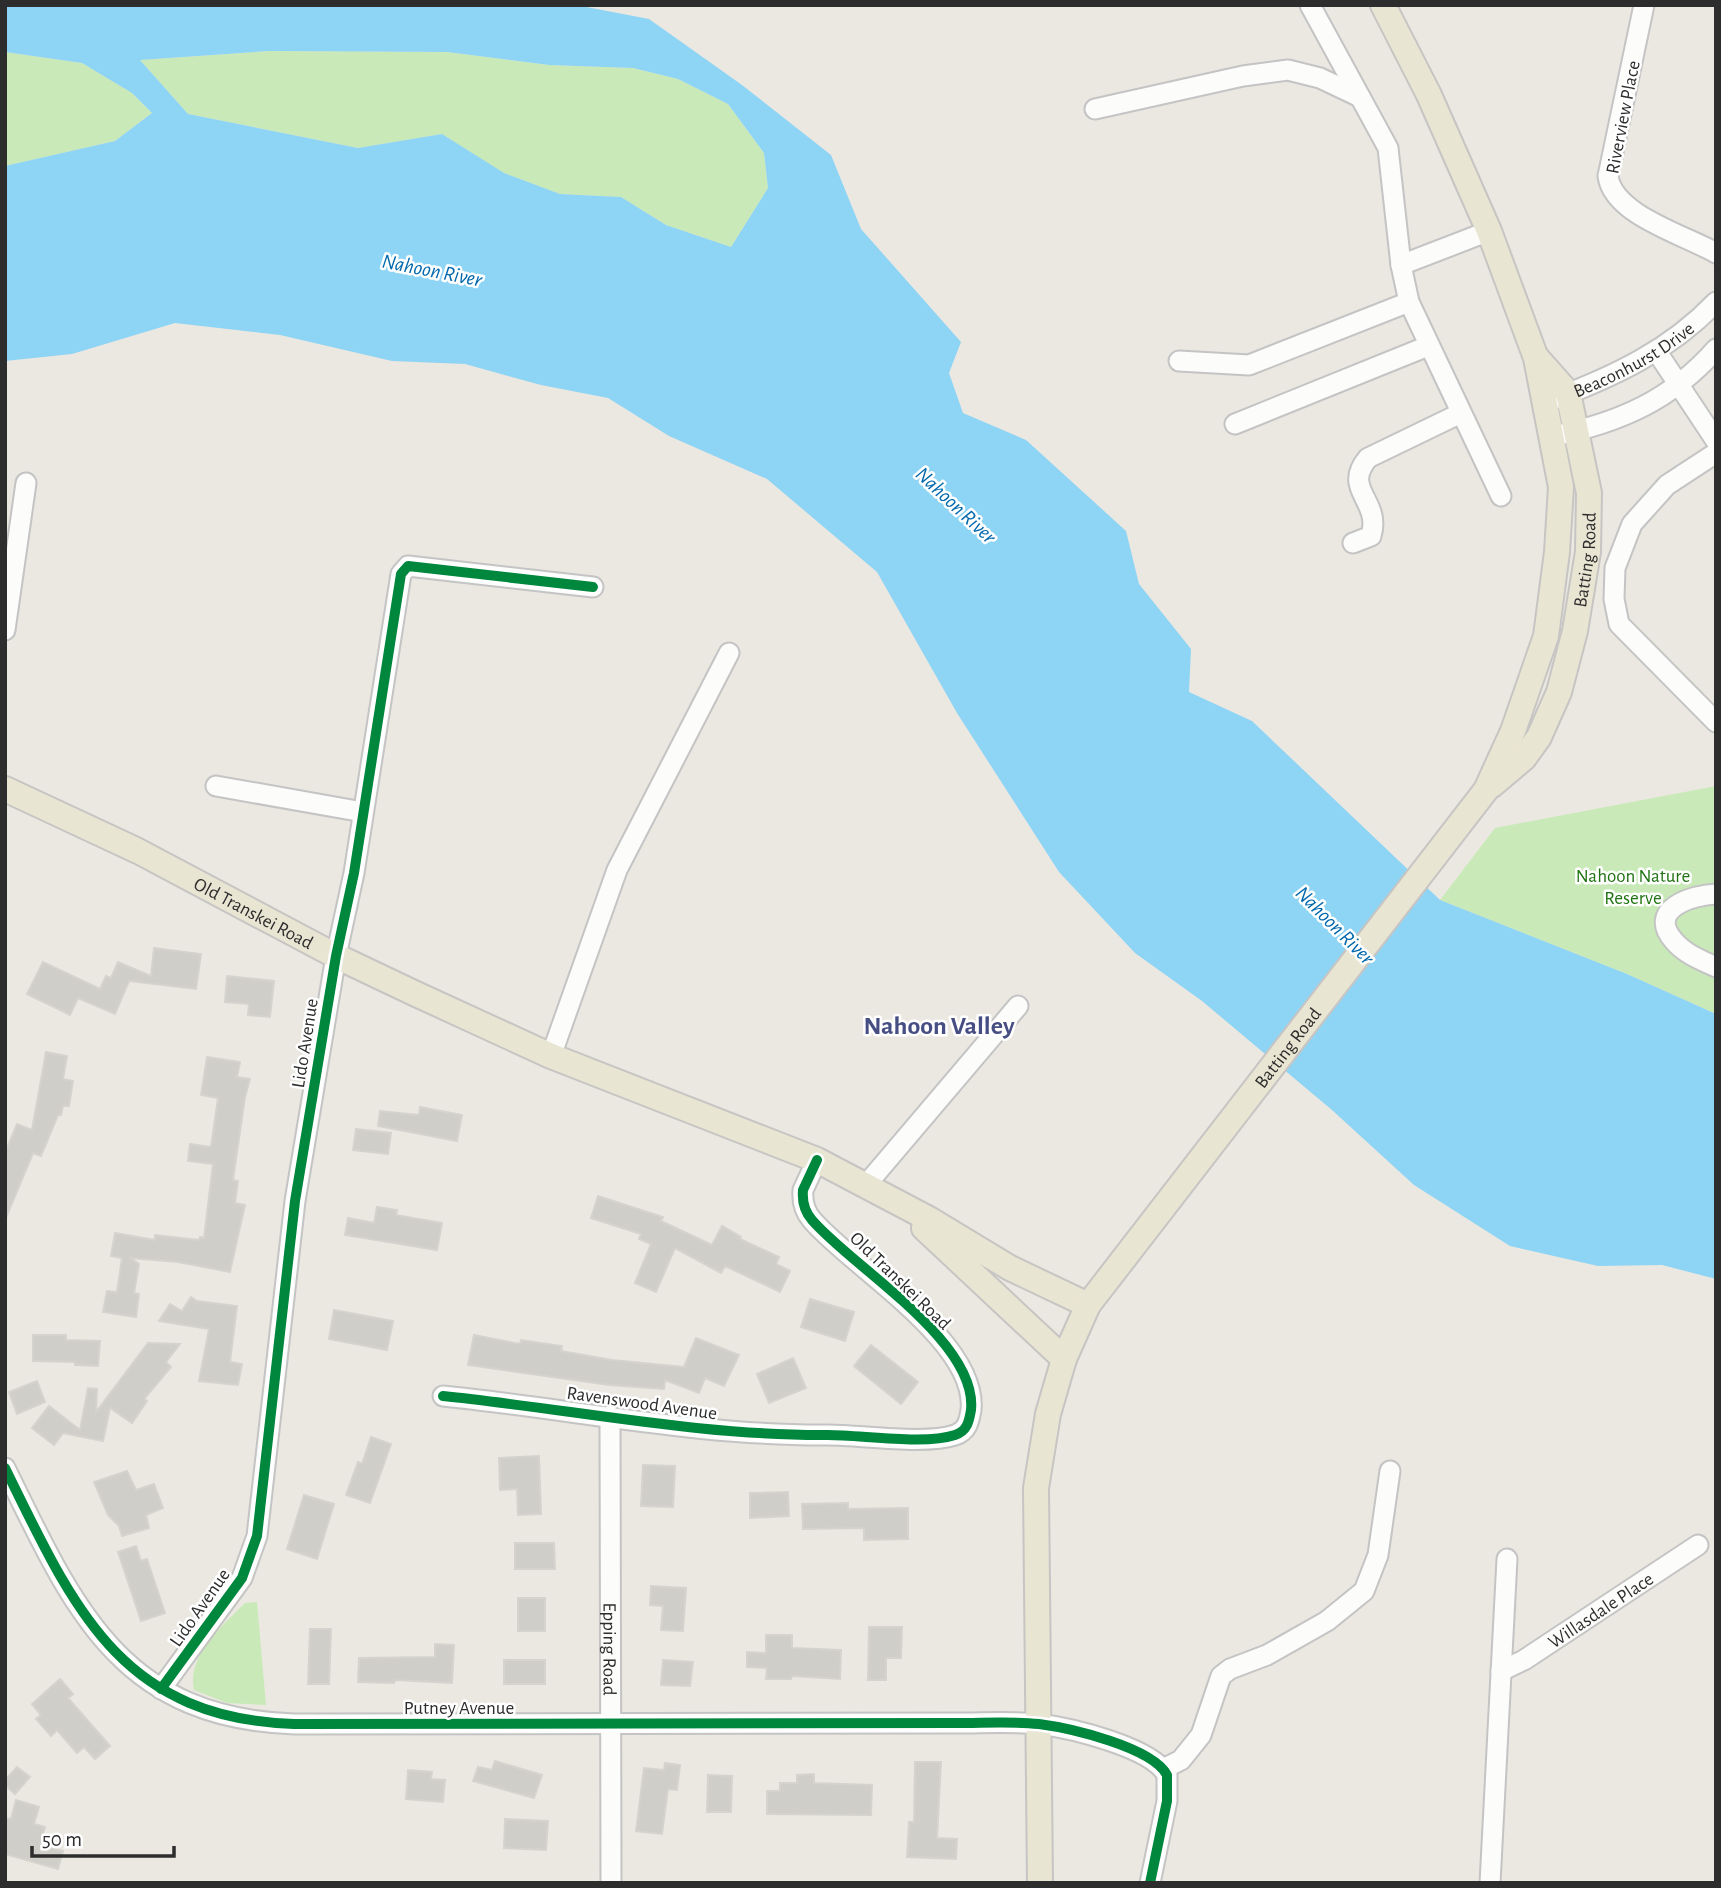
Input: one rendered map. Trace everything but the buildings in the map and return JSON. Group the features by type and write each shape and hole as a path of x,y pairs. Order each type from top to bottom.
{"main road":[{"name":"Batting Road","path":"1088,1305 1486,790 1513,731 1546,636 1557,552 1561,487 1536,358 1489,231 1429,95 1383,5"},
{"name":"Batting Road","path":"1486,790 1524,758 1539,737 1567,667 1588,552 1589,493 1568,393 1536,358"},
{"name":"Old Transkei Road","path":"5,789 205,885 336,956 551,1056 817,1160 866,1185 1010,1268 1088,1305"},
{"name":"Old Transkei Road","path":"897,1203 1064,1359"},
{"path":"1040,1883 1036,1489 1048,1414 1064,1359 1088,1305"}],"street":[{"path":"1310,5 1388,148 1401,265 1409,302 1501,496"},
{"name":"Riverview Place","path":"1644,5 1608,176 1609,186 1638,214 1716,253"},
{"path":"1095,109 1242,76 1288,70 1320,78 1360,97"},
{"path":"1401,265 1489,231"},
{"path":"1179,361 1249,365 1409,302"},
{"name":"Beaconhurst Drive","path":"1543,403 1657,352 1677,338 1716,302"},
{"path":"1235,424 1428,346"},
{"name":"Beaconhurst Drive","path":"1553,436 1578,431 1631,412 1679,387 1716,349"},
{"path":"1657,352 1716,441"},
{"path":"1353,543 1371,536 1375,522 1371,505 1359,492 1357,479 1360,467 1368,458 1461,413"},
{"path":"1716,453 1667,485 1632,524 1615,568 1614,599 1619,624 1716,722"},
{"path":"5,630 26,483"},
{"name":"Lido Avenue","path":"161,1689 230,1596 253,1552 295,1201 403,568 408,566 593,587"},
{"path":"551,1056 617,870 729,653"},
{"path":"216,786 363,812"},
{"path":"1716,894 1682,900 1672,908 1667,923 1669,935 1678,946 1716,967"},
{"path":"866,1185 1018,1006"},
{"name":"Old Transkei Road","path":"817,1160 803,1190 810,1218 932,1330 965,1380 971,1404 965,1430 951,1436 838,1435"},
{"name":"Ravenswood Avenue","path":"443,1396 711,1430 838,1435"},
{"name":"Epping Road","path":"610,1416 611,1883"},
{"name":"Putney Avenue","path":"5,1468 56,1573 82,1613 116,1654 161,1689 193,1706 233,1717 276,1724 1038,1724 1074,1731 1126,1748 1154,1760 1164,1769"},
{"path":"1150,1883 1167,1801 1168,1786 1164,1769 1181,1760 1201,1735 1221,1676 1230,1669 1267,1655 1327,1621 1364,1591 1378,1555 1390,1471"},
{"name":"Willasdale Place","path":"1502,1671 1524,1660 1698,1545"},
{"path":"1490,1883 1507,1559"}],"green space":[{"path":"269,51 447,52 549,65 633,68 678,79 728,104 764,153 768,188 731,247 666,225 621,197 560,194 503,173 442,134 358,148 188,114 140,60"},
{"path":"5,52 82,63 132,93 152,113 115,141 5,166"},
{"name":"Nahoon Nature Reserve","path":"1716,786 1716,1014 1627,974 1440,900 1495,828"},
{"path":"257,1602 266,1705 227,1703 194,1690 196,1666 208,1642 245,1603"}],"water":[{"name":"Nahoon River","path":"5,5 576,5 649,19 742,85 831,155 861,229 961,342 949,373 963,413 1026,440 1126,531 1139,584 1191,649 1189,692 1252,721 1440,900 1627,974 1716,1014 1716,1279 1662,1265 1598,1266 1510,1246 1414,1185 1332,1110 1202,1001 1135,953 1059,872 957,713 877,572 767,479 669,436 608,398 541,385 465,364 392,361 280,335 175,323 72,354 5,361 5,166 115,141 152,113 132,93 82,63 5,52","holes":["269,51 447,52 549,65 633,68 678,79 728,104 764,153 768,188 731,247 666,225 621,197 560,194 504,173 442,134 358,148 188,114 140,60"]}],"cycle path":[{"path":"161,1689 242,1578 257,1536 295,1201 336,956 354,873 401,574 408,566 593,587"},
{"path":"443,1396 731,1431 911,1439 942,1438 959,1433 967,1426 971,1410 968,1384 955,1358 909,1306 830,1239 807,1213 803,1190 817,1160"},
{"path":"5,1468 54,1565 80,1608 109,1646 144,1677 185,1701 234,1717 294,1724 1008,1722 1053,1726 1128,1748 1145,1756 1167,1775 1167,1801 1150,1883"}],"district":[{"name":"Nahoon Valley","path":"939,1025"}]}
